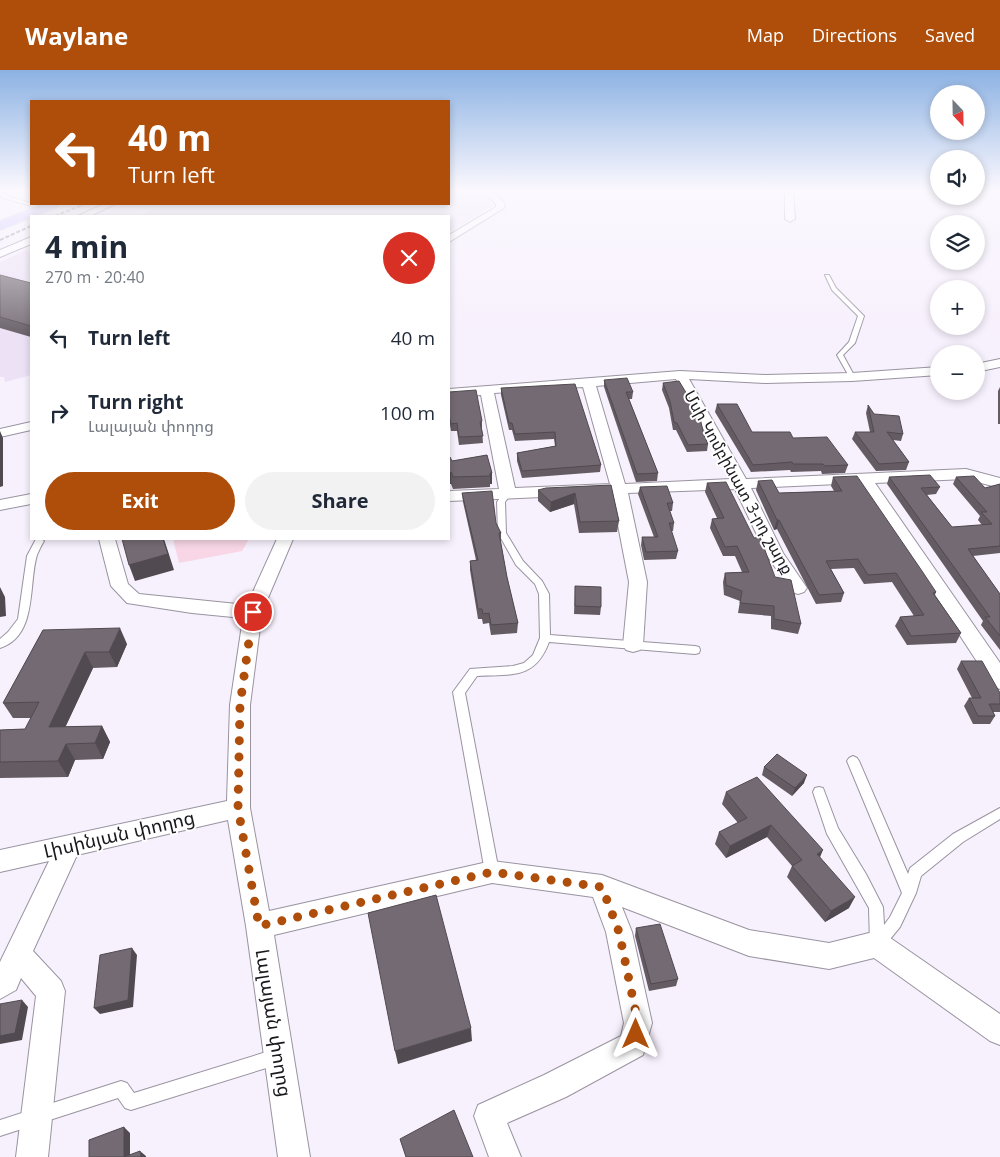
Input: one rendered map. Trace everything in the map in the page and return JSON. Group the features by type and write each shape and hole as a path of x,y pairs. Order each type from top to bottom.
{"street":[{"path":"0,254 27,242"},
{"path":"985,366 1000,363"},
{"path":"450,393 680,375 765,379 852,377 930,372"},
{"name":"Մսի Կոմբինատ 3-րդ շարք","path":"680,375 741,484 775,554 798,588"},
{"path":"588,382 618,490 638,582 633,645"},
{"path":"487,391 508,493"},
{"path":"0,433 30,426"},
{"path":"450,496 966,474 1000,482"},
{"path":"865,479 1000,681"},
{"path":"0,505 30,499"},
{"path":"107,540 120,586 134,599 192,607 253,612"},
{"name":"Լալայան փողոց","path":"285,540 253,612 240,705 238,808 259,926 294,1157"},
{"name":"Լիսինյան փողոց","path":"0,861 238,808"},
{"path":"0,985 6,980 69,845"},
{"path":"259,926 492,872 602,887 749,944 830,956 877,944 1000,1031"},
{"path":"505,1157 489,1116 555,1086 633,1045 638,1023 619,932 602,887"},
{"path":"18,954 51,991 32,1157"}],"lane":[{"path":"826,276 834,289 861,316 852,343 840,355 852,377"},
{"path":"492,872 459,692 474,672 517,669 531,665 540,653 544,638 544,594 540,583 519,562 502,534 501,502 508,493"},
{"path":"0,644 12,635 23,619 32,556 39,541"},
{"path":"544,638 695,650"},
{"path":"853,761 909,893"},
{"path":"819,792 832,830 876,907 877,944"},
{"path":"877,944 895,922 909,893 915,872 958,838 1000,814"},
{"path":"0,1128 121,1089 131,1102 279,1056"}],"shaded area":[{"path":"26,250 30,251 30,375 5,382 4,377 0,377 0,262"},
{"path":"173,540 248,540 242,551 179,563"}],"building":[{"path":"0,275 30,283 30,326 0,317"},
{"path":"627,378 633,392 626,392 658,473 637,474 604,380"},
{"path":"679,381 699,414 708,444 688,445 677,423 674,422 670,401 663,383"},
{"path":"575,384 601,465 522,471 517,453 556,446 555,432 515,434 512,423 509,423 501,388"},
{"path":"476,390 483,436 459,437 457,423 451,424 450,420 450,392"},
{"path":"717,404 737,404 752,432 790,432 793,438 827,437 848,465 825,466 823,464 793,464 792,462 753,465"},
{"path":"868,405 874,414 899,416 903,434 887,432 909,462 879,464 855,432 874,432"},
{"path":"487,455 492,473 490,473 490,476 453,477 450,472 450,457 452,461"},
{"path":"930,475 940,487 921,488 952,527 992,524 981,512 987,512 956,477 974,476 985,488 1000,484 1000,546 968,549 1000,594 1000,636 985,617 990,617 889,477"},
{"path":"857,476 936,592 933,593 961,633 911,636 900,617 924,615 896,573 868,575 858,559 826,561 844,593 819,595 779,520 777,520 758,481 772,480 779,493 842,491 833,477"},
{"path":"726,482 754,538 760,537 775,577 791,580 801,624 774,619 774,606 740,603 742,591 726,585 725,573 749,572 737,546 725,547 712,519 724,518 707,483"},
{"path":"611,485 619,521 580,522 575,493 551,502 538,490 546,488"},
{"path":"667,486 673,503 667,503 674,523 669,523 678,551 646,552 642,537 658,537 640,487"},
{"path":"492,491 496,523 501,533 499,533 507,577 518,623 491,625 489,613 483,614 482,609 478,609 470,561 478,560 462,493"},
{"path":"122,540 163,540 168,554 129,565"},
{"path":"575,586 601,587 601,607 575,606"},
{"path":"120,628 109,652 85,652 49,727 102,726 95,743 66,744 58,761 0,762 0,730 25,729 39,702 3,703 43,630"},
{"path":"961,661 982,661 1000,693 1000,704 989,704 995,716 978,716 969,698 981,698"},
{"path":"777,754 807,775 795,788 764,767"},
{"path":"757,777 823,850 817,854 855,897 831,911 792,866 802,860 771,825 730,846 719,832 747,818 726,792"},
{"path":"436,895 471,1028 395,1051 368,913"},
{"path":"660,924 678,979 651,984 636,928"},
{"path":"132,948 128,1000 94,1008 100,955"},
{"path":"22,1000 15,1033 0,1036 0,1004"},
{"path":"454,1110 473,1157 406,1157 400,1139"},
{"path":"124,1127 124,1157 89,1157 89,1140"},
{"path":"140,1151 141,1157 124,1157"}],"route":[{"path":"253,612 240,705 238,808 259,926 492,872 602,887 619,932 638,1023 636,1034"}]}
